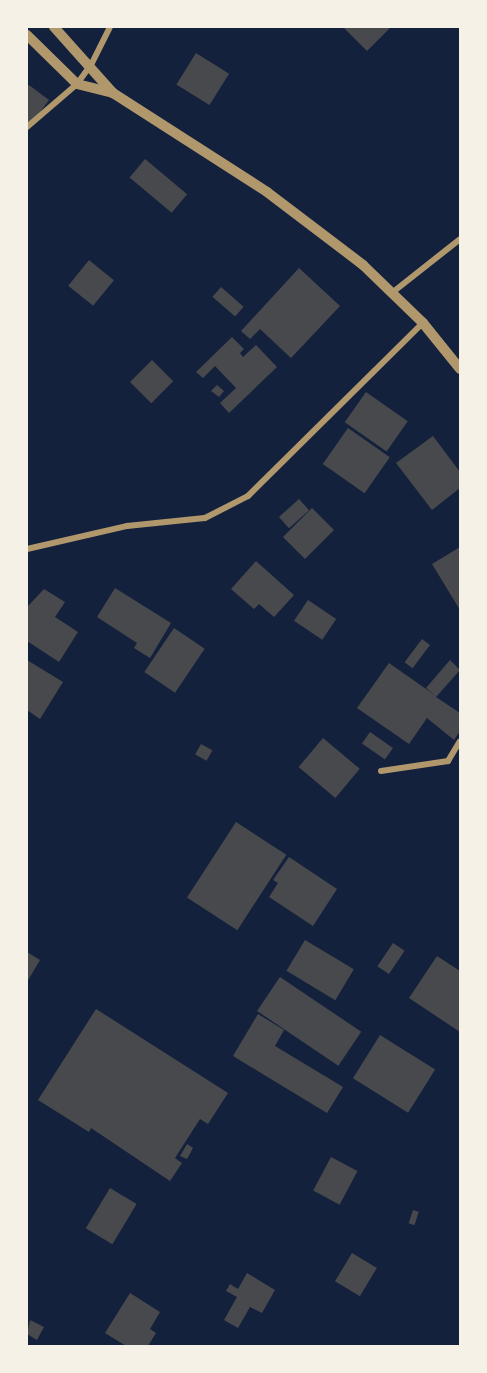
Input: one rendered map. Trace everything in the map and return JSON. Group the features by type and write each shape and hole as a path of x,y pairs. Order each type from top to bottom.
{"street":[{"path":"54,27 91,65 113,93 300,215 393,292 423,323 460,369"},
{"path":"27,128 77,84 91,65 110,27"},
{"path":"27,34 77,84 113,93"},
{"path":"393,292 460,239"},
{"path":"27,549 127,526 205,518 248,496 423,323"},
{"path":"381,771 448,761 460,741"}],"building":[{"path":"343,27 391,27 367,51"},
{"path":"196,53 229,74 209,105 176,84"},
{"path":"29,85 49,100 27,130 27,87"},
{"path":"145,159 187,194 172,213 130,177"},
{"path":"89,260 114,280 93,306 68,286"},
{"path":"299,268 340,306 291,358 260,329 250,339 241,331"},
{"path":"221,287 244,307 235,316 212,297"},
{"path":"232,337 244,349 240,353 243,357 256,345 277,367 229,413 220,403 236,388 215,366 203,378 196,372"},
{"path":"152,360 173,381 151,403 130,382"},
{"path":"217,385 224,391 219,397 211,391"},
{"path":"366,392 408,421 387,452 345,422"},
{"path":"348,428 390,457 365,493 323,464"},
{"path":"433,436 460,472 460,488 432,510 396,463"},
{"path":"299,499 309,510 289,528 279,517"},
{"path":"312,508 334,530 305,559 283,537"},
{"path":"460,547 460,610 432,564"},
{"path":"256,561 294,595 274,617 259,604 254,609 231,589"},
{"path":"115,588 171,623 150,658 134,648 137,643 97,617"},
{"path":"44,589 65,602 55,617 78,632 59,662 27,641 27,607"},
{"path":"308,600 336,619 322,640 294,621"},
{"path":"174,628 205,649 175,693 144,672"},
{"path":"422,639 430,645 413,668 405,662"},
{"path":"27,660 63,682 40,719 27,710"},
{"path":"450,660 460,670 436,697 460,713 460,731 454,740 427,718 409,744 357,708 389,663 436,696 426,688"},
{"path":"370,732 393,748 385,760 362,743"},
{"path":"323,738 360,769 335,798 299,767"},
{"path":"201,744 212,750 207,761 195,754"},
{"path":"236,822 286,855 237,930 187,897"},
{"path":"289,857 337,889 313,926 269,897 278,883 273,880"},
{"path":"305,940 354,969 335,1000 286,971"},
{"path":"393,943 405,951 389,974 377,966"},
{"path":"27,952 40,960 27,982"},
{"path":"437,956 460,971 460,1032 409,998"},
{"path":"280,977 361,1032 338,1066 257,1011"},
{"path":"96,1009 228,1093 208,1124 200,1119 175,1158 182,1163 170,1181 91,1128 89,1132 38,1100"},
{"path":"258,1014 284,1030 275,1046 343,1087 327,1113 233,1056"},
{"path":"380,1035 435,1069 408,1113 353,1078"},
{"path":"187,1144 193,1148 187,1159 180,1156"},
{"path":"331,1157 357,1171 340,1205 313,1191"},
{"path":"110,1188 137,1204 112,1244 86,1228"},
{"path":"413,1210 419,1212 414,1225 409,1223"},
{"path":"352,1253 377,1268 360,1296 335,1281"},
{"path":"247,1273 275,1290 262,1313 250,1307 238,1328 224,1320 237,1297 226,1291 230,1284 238,1289"},
{"path":"130,1293 160,1312 150,1329 156,1333 148,1346 126,1346 105,1333"},
{"path":"30,1320 44,1327 37,1340 27,1334"}]}
